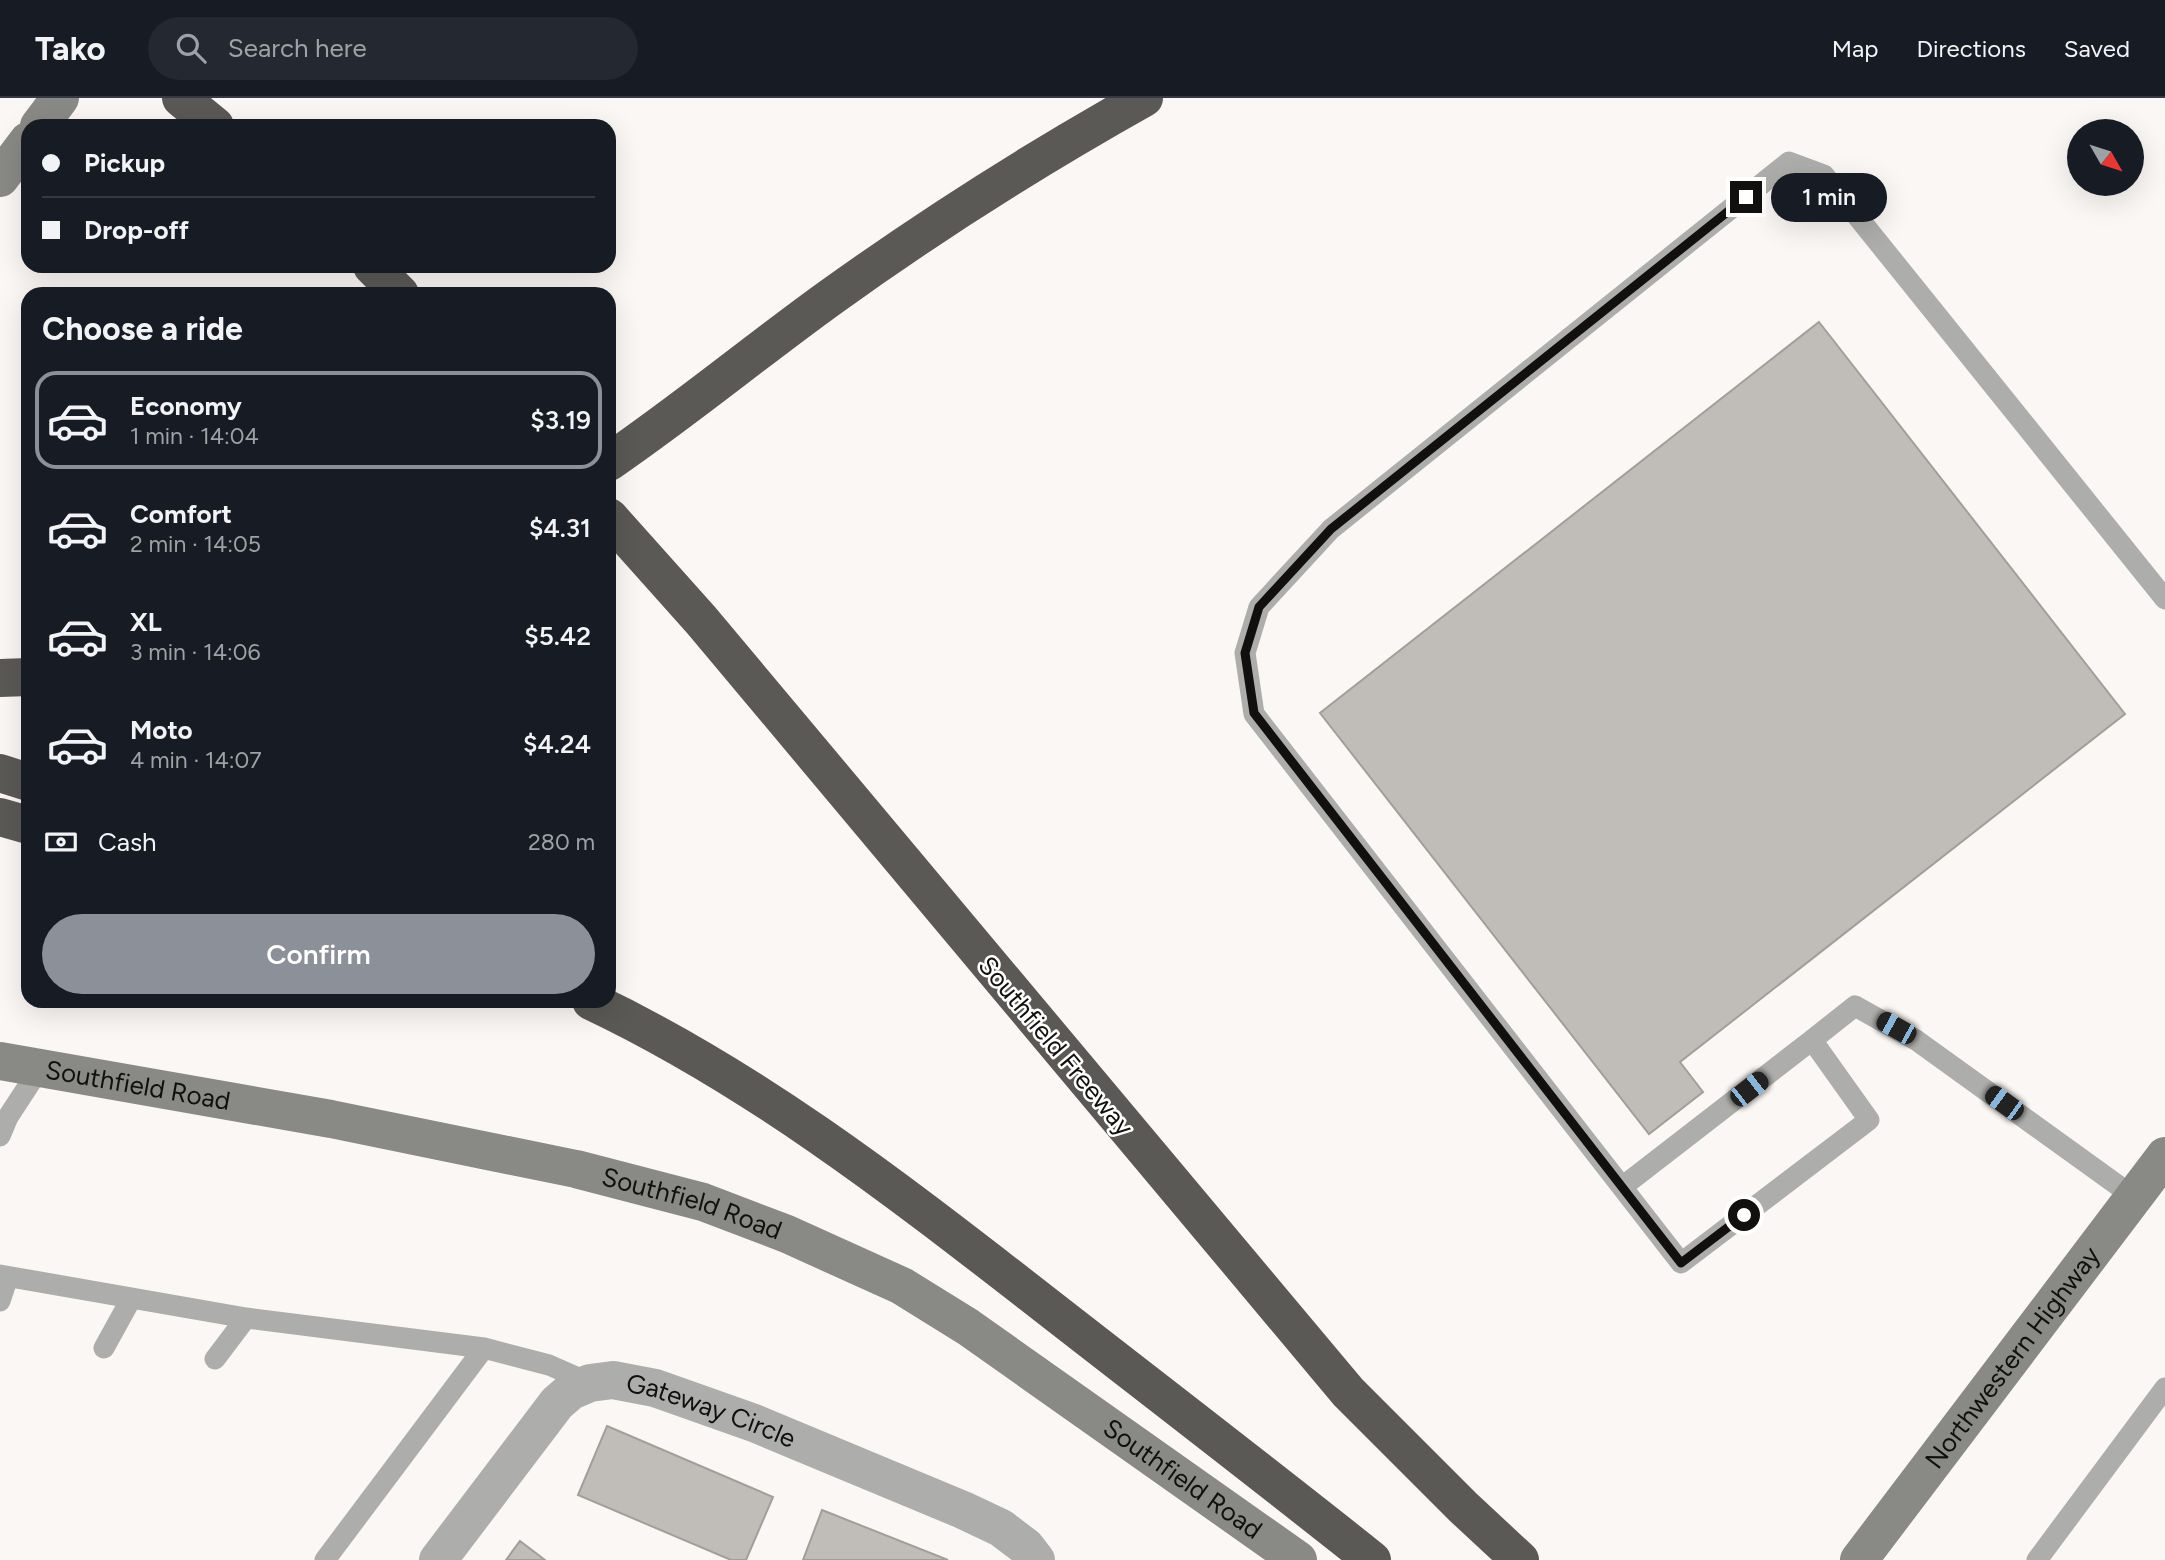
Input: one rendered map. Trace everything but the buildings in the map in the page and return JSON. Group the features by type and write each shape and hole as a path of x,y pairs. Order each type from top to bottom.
{"highway":[{"path":"181,98 206,119"},
{"path":"616,457 831,297 917,238 1058,146 1144,98"},
{"path":"379,273 393,287"},
{"name":"Southfield Freeway","path":"616,525 1348,1392 1520,1560"},
{"path":"0,678 21,677"},
{"path":"0,773 21,780"},
{"path":"0,817 21,823"},
{"path":"605,1008 655,1033 751,1090 900,1192 1372,1560"}],"main road":[{"path":"44,119 61,98"},
{"path":"0,178 21,150"},
{"name":"Southfield Road","path":"0,1061 331,1119 576,1169 703,1202 788,1234 902,1286 968,1327 1297,1560"},
{"name":"Northwestern Highway","path":"1859,1560 2152,1183"}],"street":[{"name":"Gateway Circle","path":"438,1560 550,1411 571,1391 590,1383 613,1380 642,1385 754,1423 1002,1528 1026,1547 1036,1560"}],"lane":[{"path":"1812,1040 1869,1120 1681,1263 1254,713 1245,653 1259,607 1331,529 1789,162 1824,174 2165,599"},
{"path":"1622,1187 1855,1006 2152,1183"},
{"path":"0,1136 8,1117 40,1068"},
{"path":"0,1301 4,1276 246,1318 484,1348 549,1365 590,1383"},
{"path":"104,1348 131,1300"},
{"path":"215,1359 246,1318"},
{"path":"325,1560 484,1348"},
{"path":"2036,1560 2165,1388"}],"route":[{"path":"1744,1215 1681,1263 1254,713 1245,653 1259,607 1331,529 1746,197"}]}
